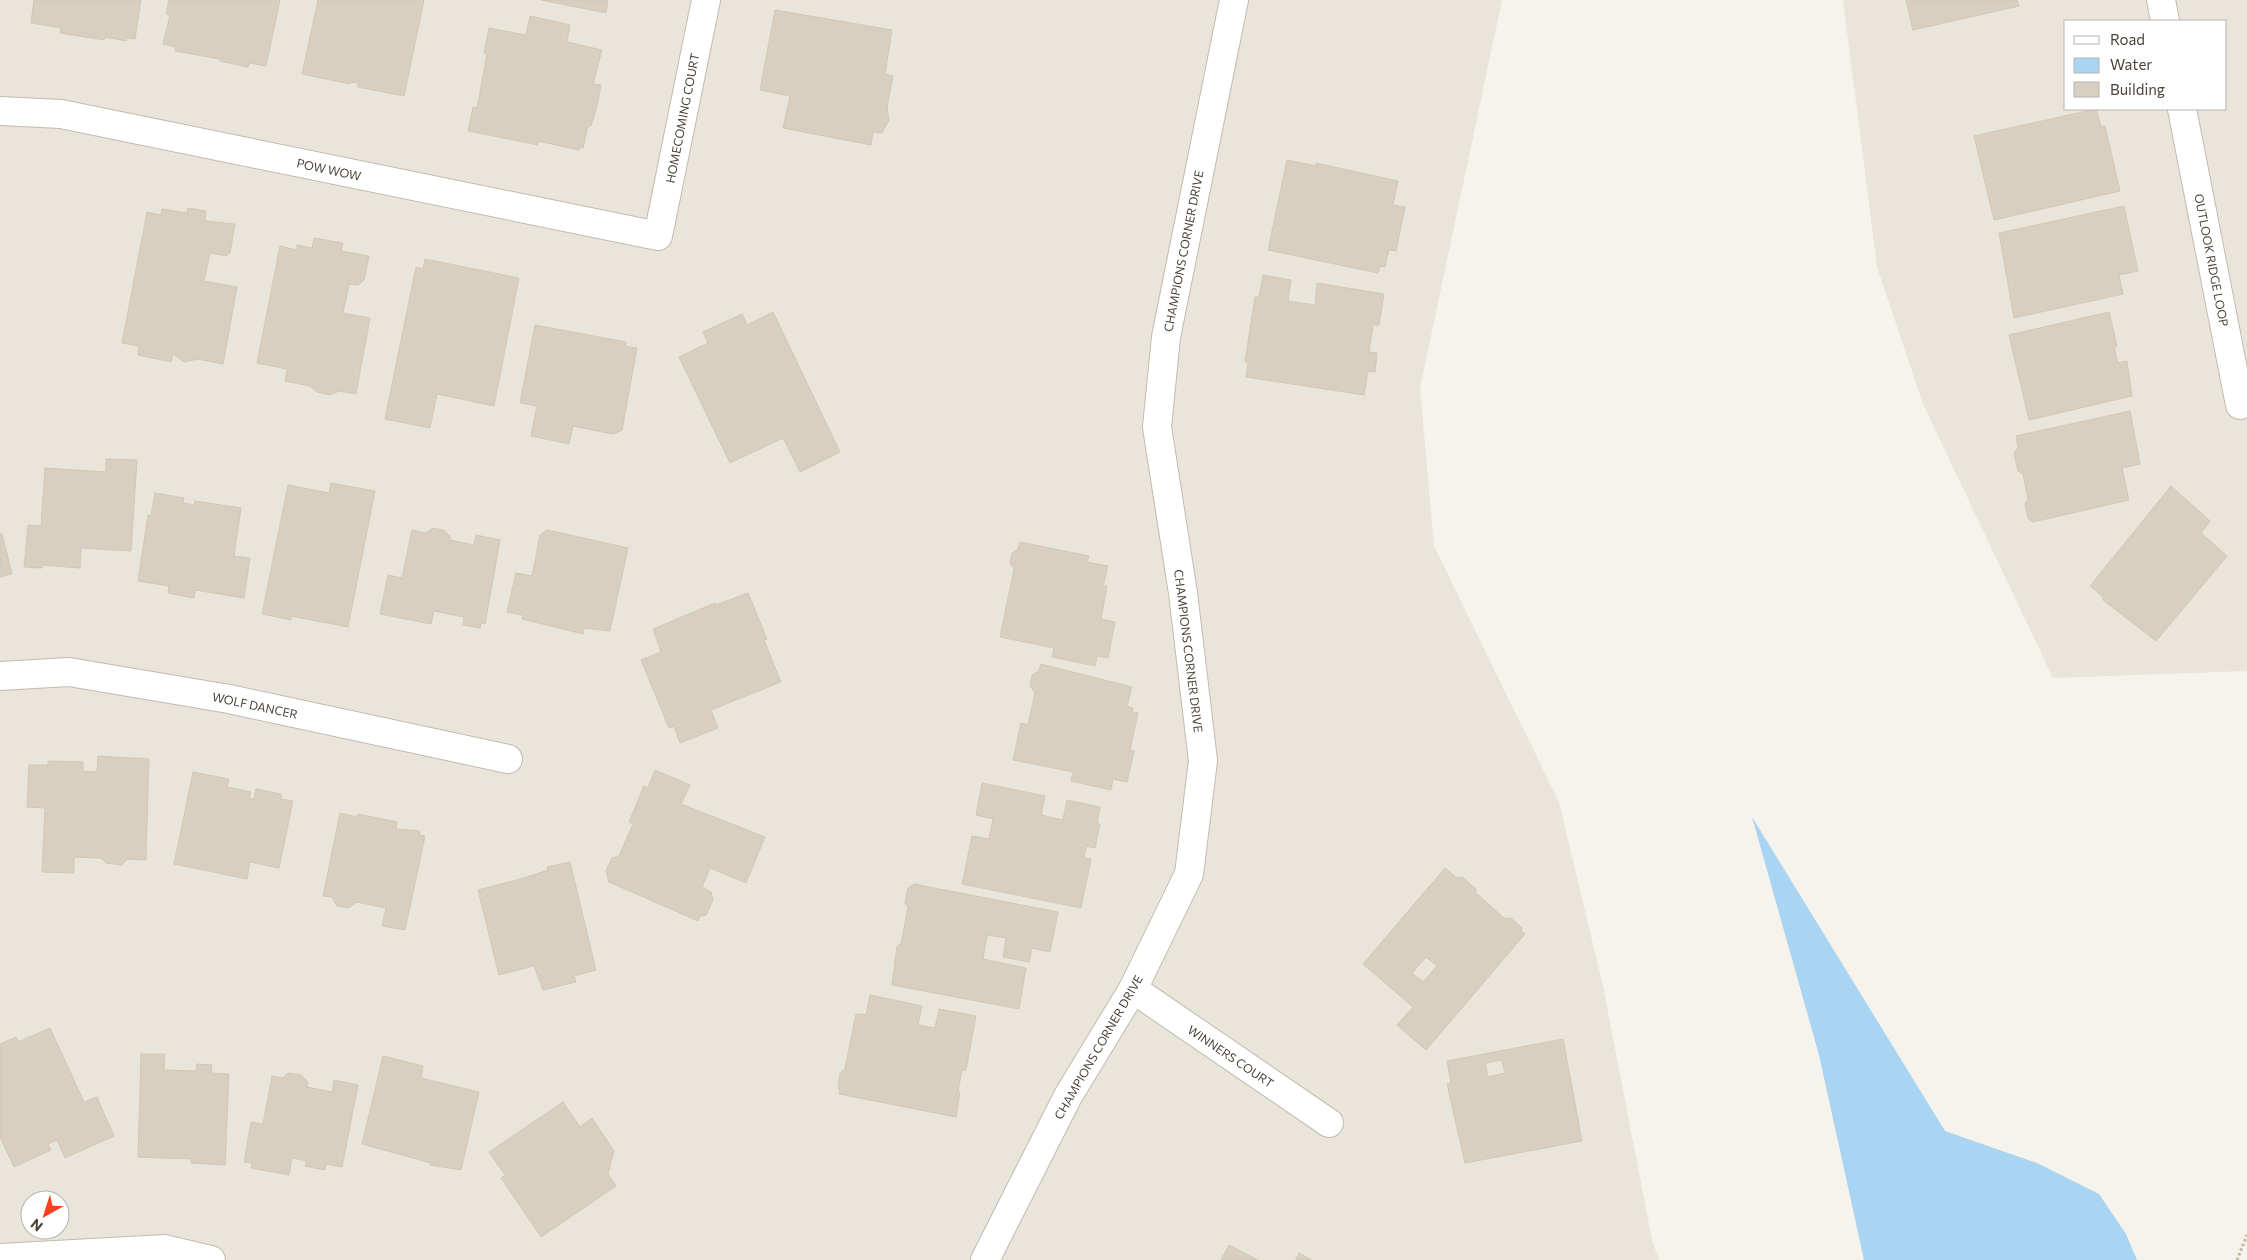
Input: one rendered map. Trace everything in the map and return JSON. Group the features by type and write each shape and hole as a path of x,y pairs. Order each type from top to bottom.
{"street":[{"name":"HOMECOMING COURT","path":"658,236 706,0"},
{"name":"CHAMPIONS CORNER DRIVE","path":"985,1260 1068,1096 1133,989 1189,874 1203,761 1183,593 1157,427 1166,337 1234,0"},
{"path":"2161,0 2165,20"},
{"name":"OUTLOOK RIDGE LOOP","path":"2182,110 2240,404 2247,402"},
{"name":"POW WOW","path":"0,111 62,114 658,236"},
{"name":"WOLF DANCER","path":"0,676 68,672 229,699 508,759"},
{"name":"WINNERS COURT","path":"1133,989 1329,1123"},
{"path":"0,1258 165,1249 211,1260"}],"path":[{"path":"2237,1260 2247,1235"}],"shaded area":[{"path":"0,0 1502,0 1420,388 1434,546 1559,802 1603,986 1652,1240 1659,1260 0,1260"},
{"path":"1843,0 2247,0 2247,671 2053,678 1923,404 1877,267"}],"water":[{"path":"1752,817 1945,1131 2037,1163 2099,1194 2126,1234 2137,1260 1864,1260 1819,1055"}],"building":[{"path":"34,0 141,0 135,39 126,38 126,41 105,37 104,40 60,33 61,28 31,23"},
{"path":"169,0 280,0 266,66 249,63 248,67 220,61 220,59 175,51 176,47 163,44 170,15 166,14"},
{"path":"318,0 424,0 404,96 358,87 358,83 350,82 350,84 302,74"},
{"path":"541,0 608,0 606,13"},
{"path":"1906,0 2017,0 2019,6 1913,30"},
{"path":"775,10 892,30 885,74 893,76 887,107 889,120 882,133 873,132 871,145 783,128 790,96 760,90"},
{"path":"530,16 570,25 567,42 602,50 593,84 601,85 597,106 591,126 588,126 583,148 580,147 579,150 538,141 538,145 468,131 473,107 477,108 487,54 484,53 489,28 526,35"},
{"path":"2096,110 2101,127 2105,126 2120,191 1994,220 1974,136"},
{"path":"1287,160 1316,166 1316,163 1398,181 1393,205 1405,207 1396,251 1389,250 1385,267 1380,266 1378,273 1268,250"},
{"path":"2124,206 2138,271 2119,275 2123,294 2014,318 1999,233"},
{"path":"188,208 206,211 205,221 235,224 230,253 226,256 210,253 204,281 237,287 223,364 198,359 184,362 173,354 171,362 138,355 139,346 122,343 147,212 161,215 162,209 187,213"},
{"path":"314,238 343,243 341,251 369,256 364,280 358,285 349,284 343,313 370,318 356,394 339,391 330,395 317,392 310,386 285,381 287,369 257,363 280,246 297,250 297,245 312,248"},
{"path":"425,259 519,278 494,406 437,394 430,428 385,419 416,267 423,269"},
{"path":"1263,275 1291,280 1288,301 1315,305 1317,283 1384,294 1379,325 1373,325 1369,352 1377,353 1375,372 1368,371 1364,395 1246,377 1248,363 1245,362 1255,297 1259,297"},
{"path":"773,312 840,452 800,472 783,438 730,463 679,357 708,343 703,332 742,314 747,325"},
{"path":"2109,312 2117,346 2114,347 2118,363 2127,361 2132,396 2029,420 2009,335"},
{"path":"535,325 626,342 625,346 637,348 622,430 613,434 573,426 569,444 531,436 537,406 520,403"},
{"path":"2130,411 2140,464 2122,468 2129,500 2033,522 2028,518 2025,504 2028,499 2023,474 2018,471 2014,453 2018,447 2016,436"},
{"path":"106,459 137,460 131,551 81,548 80,568 42,565 42,568 24,567 28,525 41,526 45,468 106,472"},
{"path":"331,483 375,491 348,627 291,616 291,620 262,614 288,485 329,493"},
{"path":"2171,486 2210,521 2201,533 2227,556 2156,641 2103,600 2103,597 2090,586"},
{"path":"155,493 184,498 183,503 194,505 195,501 241,508 234,556 250,558 244,598 195,590 194,598 168,593 169,586 138,581 148,515 151,516"},
{"path":"433,528 443,530 450,536 450,540 474,545 476,535 500,540 485,624 481,623 480,628 463,625 464,617 434,611 431,624 380,614 388,575 402,578 412,530 426,533"},
{"path":"547,530 628,548 610,631 584,628 583,634 522,619 523,615 507,612 516,573 532,576 540,535"},
{"path":"0,534 2,534 12,574 0,577"},
{"path":"1020,542 1089,556 1087,562 1108,566 1103,586 1107,586 1101,619 1115,622 1108,658 1097,656 1095,666 1052,657 1054,648 1000,637 1014,569 1010,563 1012,553 1018,549"},
{"path":"748,593 767,639 764,640 781,682 711,710 718,728 680,743 674,726 669,728 641,660 661,652 653,629 715,603 716,605"},
{"path":"1041,664 1132,687 1127,706 1133,708 1132,712 1138,713 1130,750 1134,751 1127,782 1113,779 1111,790 1071,781 1073,772 1013,760 1021,723 1028,725 1035,693 1030,686 1032,675 1039,671"},
{"path":"98,756 149,759 146,860 127,859 122,865 106,863 101,858 74,857 74,873 42,872 45,808 27,807 29,765 48,765 48,761 83,762 83,771 97,772"},
{"path":"655,770 690,785 681,804 765,837 746,883 710,868 702,887 711,892 713,900 706,915 700,916 698,921 609,882 606,871 612,858 619,856 633,824 629,822 644,786 648,788"},
{"path":"193,772 229,779 227,787 251,792 249,798 254,799 256,789 281,794 281,799 293,801 279,868 250,862 247,879 174,864"},
{"path":"982,783 1045,796 1041,815 1063,820 1067,800 1100,807 1097,824 1100,824 1095,848 1086,846 1084,858 1091,859 1081,908 962,884 972,836 989,839 993,819 976,815"},
{"path":"340,813 356,817 358,814 397,822 396,829 419,831 420,835 425,836 405,930 382,926 386,908 356,902 349,908 337,906 332,897 323,896"},
{"path":"570,862 596,970 574,976 576,982 543,990 534,966 499,975 478,890 548,870 547,867"},
{"path":"1445,868 1457,878 1462,877 1476,889 1476,893 1505,919 1511,918 1522,928 1521,931 1525,934 1426,1050 1397,1025 1413,1007 1363,964","holes":["1426,957 1437,966 1423,982 1412,973"]},
{"path":"914,884 1058,912 1050,952 1032,948 1029,962 1003,957 1006,938 987,935 983,959 1026,968 1019,1009 892,985 897,946 901,944 908,907 905,903 908,888"},
{"path":"870,995 922,1006 918,1025 935,1028 939,1009 976,1016 966,1070 962,1070 956,1117 839,1094 840,1073 845,1069 856,1014 866,1015"},
{"path":"50,1028 84,1102 97,1097 114,1136 65,1158 57,1140 48,1144 51,1150 14,1167 0,1137 0,1044 16,1037 18,1042"},
{"path":"1563,1039 1582,1141 1465,1163 1447,1084 1451,1083 1447,1061","holes":["1502,1060 1505,1073 1488,1077 1485,1063"]},
{"path":"141,1054 165,1054 164,1070 196,1071 197,1064 212,1065 211,1073 229,1074 225,1165 191,1163 191,1159 138,1157"},
{"path":"383,1056 423,1066 421,1078 479,1092 461,1170 430,1165 431,1163 362,1144"},
{"path":"288,1073 301,1075 308,1082 307,1087 332,1092 334,1080 358,1085 342,1167 326,1164 325,1170 305,1166 307,1161 292,1158 289,1175 251,1168 252,1163 244,1162 251,1122 263,1124 272,1076 283,1078"},
{"path":"563,1102 580,1127 592,1118 614,1151 608,1174 616,1186 541,1237 501,1178 505,1175 489,1152"},
{"path":"1229,1245 1258,1260 1221,1260"},
{"path":"1299,1253 1312,1260 1296,1260"}]}
